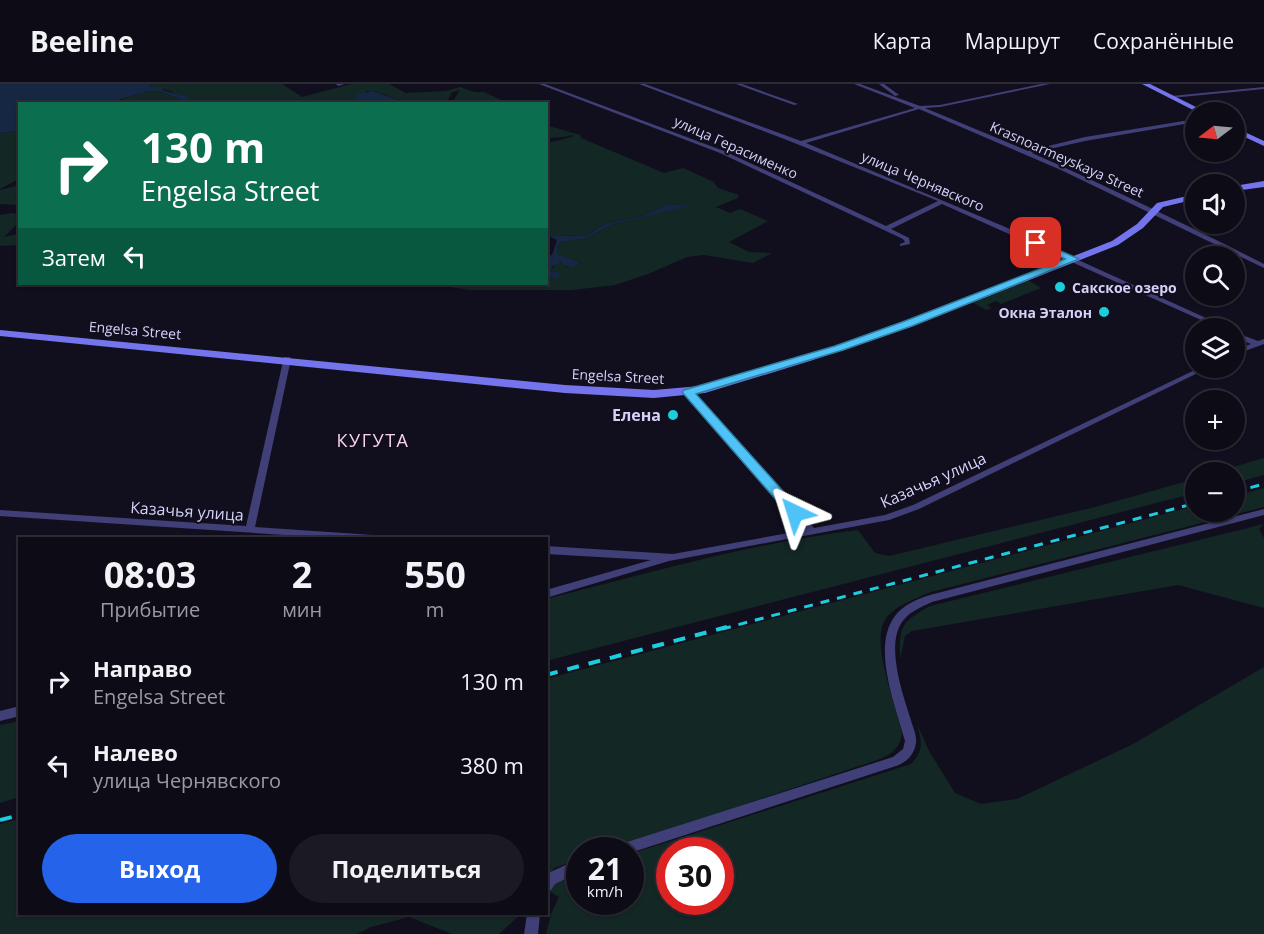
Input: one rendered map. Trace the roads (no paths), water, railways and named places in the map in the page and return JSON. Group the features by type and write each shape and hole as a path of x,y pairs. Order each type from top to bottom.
{"street":[{"name":"улица Герасименко","path":"541,84 722,152 908,240 908,243 902,245"},
{"name":"улица Чернявского","path":"641,84 801,143 1074,259 1202,318"},
{"path":"738,84 796,104"},
{"name":"Krasnoarmeyskaya Street","path":"856,84 922,107 1027,153 1153,211 1264,266"},
{"path":"881,84 906,102"},
{"path":"801,143 922,107 940,106 1048,84"},
{"path":"1145,84 1185,104"},
{"path":"1171,97 1264,88"},
{"path":"1027,153 1085,139 1185,122"},
{"path":"1245,134 1264,144"},
{"path":"1245,187 1264,184"},
{"name":"Engelsa Street","path":"0,333 286,359 593,391 654,394 688,392 849,345 1074,259 1122,239 1140,226 1153,211 1169,201 1185,198"},
{"path":"885,229 941,202"},
{"path":"1245,338 1256,343"},
{"path":"1245,348 1264,341"},
{"path":"250,530 286,359"},
{"name":"Казачья улица","path":"548,550 673,558 878,520 916,507 1185,377"},
{"path":"688,392 811,531"},
{"path":"644,843 897,761 908,752 911,741 890,657 889,637 896,621 907,609 930,599 1264,512"},
{"name":"Казачья улица","path":"0,513 358,537"},
{"path":"548,593 673,558"},
{"path":"0,716 18,712"},
{"path":"548,883 556,875 566,871"},
{"path":"531,934 534,915"}],"water":[{"path":"0,84 149,84 151,87 163,87 162,90 192,98 182,100 161,92 150,91 111,102 18,102 18,131 0,133"},
{"path":"373,91 404,102 356,102 357,94"},
{"path":"668,204 689,206 611,225 587,238 561,242 557,247 558,254 581,263 570,268 561,262 553,266 551,271 561,273 556,280 548,272 548,256 552,255 557,240 548,235 585,236 605,224 645,215"}],"railway":[{"path":"1245,489 1264,484"},
{"path":"722,629 1185,506"},
{"path":"548,674 727,627"},
{"path":"0,820 18,816"}],"place":[{"name":"Сакское озеро","path":"1060,287"},
{"name":"Окна Эталон","path":"1104,312"},
{"name":"Елена","path":"673,415"}],"district":[{"name":"КУГУТА","path":"373,440"}]}
